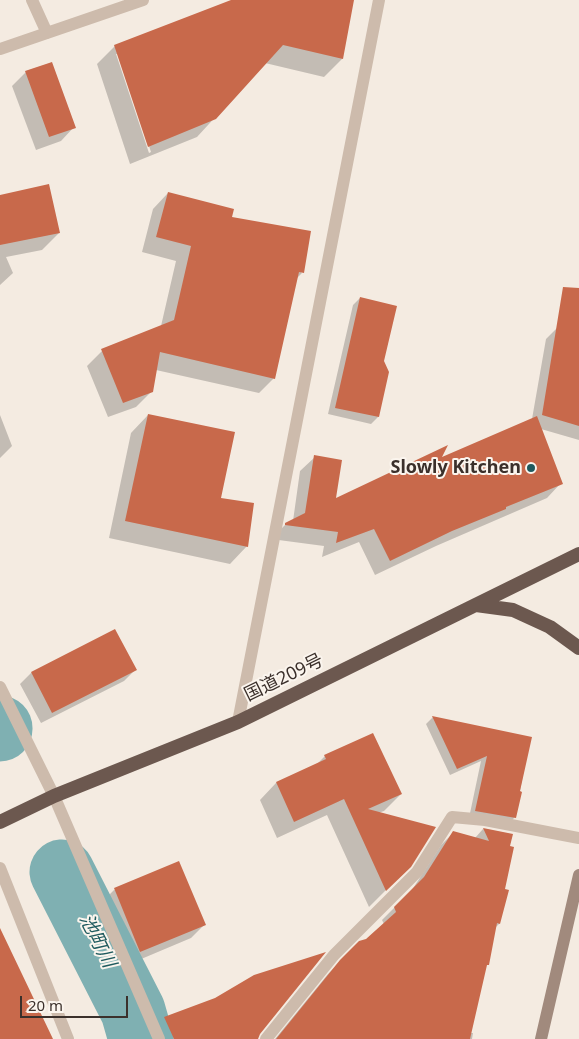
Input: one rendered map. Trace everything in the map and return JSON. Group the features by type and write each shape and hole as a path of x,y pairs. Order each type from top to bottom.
{"highway":[{"name":"国道209号","path":"0,822 54,796 238,722 579,554"},
{"path":"475,605 513,610 550,627 579,648"}],"main road":[{"path":"541,1039 579,875"}],"street":[{"path":"32,0 47,33"},
{"path":"0,49 143,0"},
{"path":"238,722 379,0"},
{"path":"0,687 54,796 159,1039"},
{"path":"266,1039 334,955 417,872 452,817 485,820 579,838"},
{"path":"0,868 68,1039"}],"building":[{"path":"231,0 354,0 343,59 283,45 216,119 148,147 114,45"},
{"path":"52,62 76,128 49,137 25,71"},
{"path":"49,184 60,233 0,245 0,195"},
{"path":"168,192 234,209 232,217 311,231 304,273 299,272 275,379 160,352 153,392 123,403 101,349 174,320 191,246 156,237"},
{"path":"563,287 579,288 579,426 542,415"},
{"path":"360,297 397,306 384,361 389,372 379,417 335,408"},
{"path":"148,414 235,432 221,498 254,503 248,547 125,521"},
{"path":"537,416 563,484 452,531 390,561 374,529 336,543 338,532 285,525 285,523 305,513 314,455 342,460 336,498 448,445 442,457"},
{"path":"115,629 137,670 52,713 31,672"},
{"path":"432,716 532,737 516,818 475,811 487,756 457,769"},
{"path":"373,733 402,794 368,809 436,827 411,867 386,891 344,799 294,822 276,782 326,759 324,755"},
{"path":"483,828 513,834 510,846 514,847 505,889 509,890 500,924 497,923 489,965 487,965 470,1039 276,1039 340,960 359,941 366,939 396,912 394,907 424,877 453,831 489,841"},
{"path":"179,861 206,925 140,952 114,888"},
{"path":"0,928 53,1039 0,1039"},
{"path":"326,952 260,1034 258,1039 174,1039 164,1017 215,998 254,975"}],"waterway":[{"name":"池町川","path":"62,872 133,1011 141,1039"}],"place":[{"name":"Slowly Kitchen","path":"531,468"}]}
